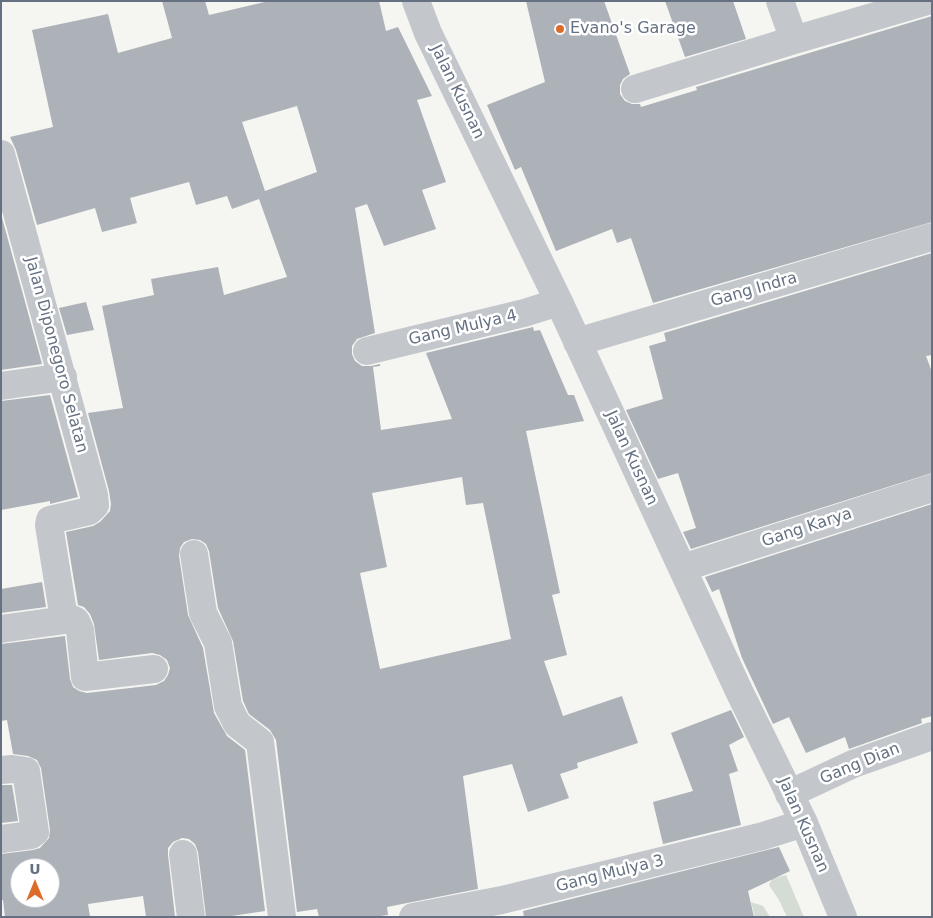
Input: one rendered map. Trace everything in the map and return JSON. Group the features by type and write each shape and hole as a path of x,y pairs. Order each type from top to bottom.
{"street":[{"name":"Jalan Kusnan","path":"416,1 428,33 559,302 739,692 790,794 785,829 842,917"},
{"path":"780,1 794,40"},
{"path":"635,89 927,1"},
{"name":"Jalan Diponegoro Selatan","path":"1,154 94,495 95,505 89,511 50,520 64,620"},
{"name":"Gang Indra","path":"576,342 932,237"},
{"name":"Gang Mulya 4","path":"366,350 524,313 559,302"},
{"path":"1,386 63,377"},
{"name":"Gang Karya","path":"682,568 932,488"},
{"path":"194,554 203,613 218,643 228,706 238,724 260,742 282,917"},
{"path":"1,630 72,619 76,621 80,630 85,677 154,670"},
{"name":"Gang Dian","path":"790,794 853,764 932,736"},
{"path":"1,770 26,771 35,832 31,835 1,839"},
{"name":"Gang Mulya 3","path":"413,917 502,900 785,829"},
{"path":"183,854 191,917"}],"shaded area":[{"path":"786,875 804,917 787,917 769,885 772,879"},
{"path":"751,902 763,906 770,917 755,917"}],"building":[{"path":"162,1 205,1 209,15 269,1 379,1 386,31 398,27 432,96 417,100 446,182 422,190 436,229 384,246 367,204 355,208 375,333 357,339 352,346 352,354 355,361 362,366 380,364 380,366 373,367 381,430 452,419 426,353 533,327 534,331 540,330 568,395 574,395 584,421 526,431 560,593 552,595 567,655 544,661 563,716 622,696 638,743 577,763 578,768 560,774 569,798 528,812 512,764 463,776 478,889 387,907 388,915 373,917 319,917 317,909 297,912 276,740 270,730 249,714 243,701 233,641 218,608 209,551 206,544 200,540 192,539 184,542 180,548 179,556 188,615 203,648 214,713 227,736 245,750 265,911 225,917 206,917 198,852 195,844 189,839 182,838 173,842 168,848 175,917 146,917 143,896 88,904 90,917 5,917 3,900 1,900 1,854 40,848 49,838 50,830 41,768 37,760 28,756 13,754 7,720 1,721 1,644 65,636 70,679 73,687 87,693 156,685 164,681 170,668 167,660 160,655 152,653 99,660 94,624 90,614 84,607 78,605 66,532 93,526 100,522 110,511 111,504 88,413 123,408 102,306 154,295 151,279 218,267 224,295 287,277 259,199 232,209 227,196 196,205 189,182 130,198 137,223 102,232 95,208 37,225 16,150 10,137 53,127 32,30 108,14 118,53 172,38","holes":["297,106 317,172 265,191 242,122","462,477 466,505 483,503 511,639 380,669 360,573 387,567 372,493"]},
{"path":"526,1 604,1 630,74 623,79 620,85 620,94 625,101 632,104 640,104 641,107 697,90 696,87 932,16 932,222 653,303 631,238 617,243 612,229 556,251 521,167 515,170 487,105 545,82"},
{"path":"665,1 733,1 746,39 685,57"},
{"path":"1,214 42,364 1,370"},
{"path":"932,253 932,355 926,356 932,372 932,473 691,549 683,532 696,528 678,473 658,479 626,410 663,399 649,346 666,341 664,333"},
{"path":"86,302 94,330 67,335 59,308"},
{"path":"50,395 78,497 50,504 50,501 1,510 1,401"},
{"path":"932,504 932,716 921,719 922,723 849,749 845,737 806,753 789,717 773,724 742,658 719,589 712,592 705,577"},
{"path":"42,582 46,607 1,613 1,589"},
{"path":"731,710 744,737 729,745 738,771 729,774 741,825 663,844 653,802 693,791 671,733"},
{"path":"1,785 12,785 18,821 1,823"},
{"path":"779,847 790,871 748,891 754,917 524,917 523,911"}],"place":[{"name":"Evano's Garage","path":"560,29"}]}
